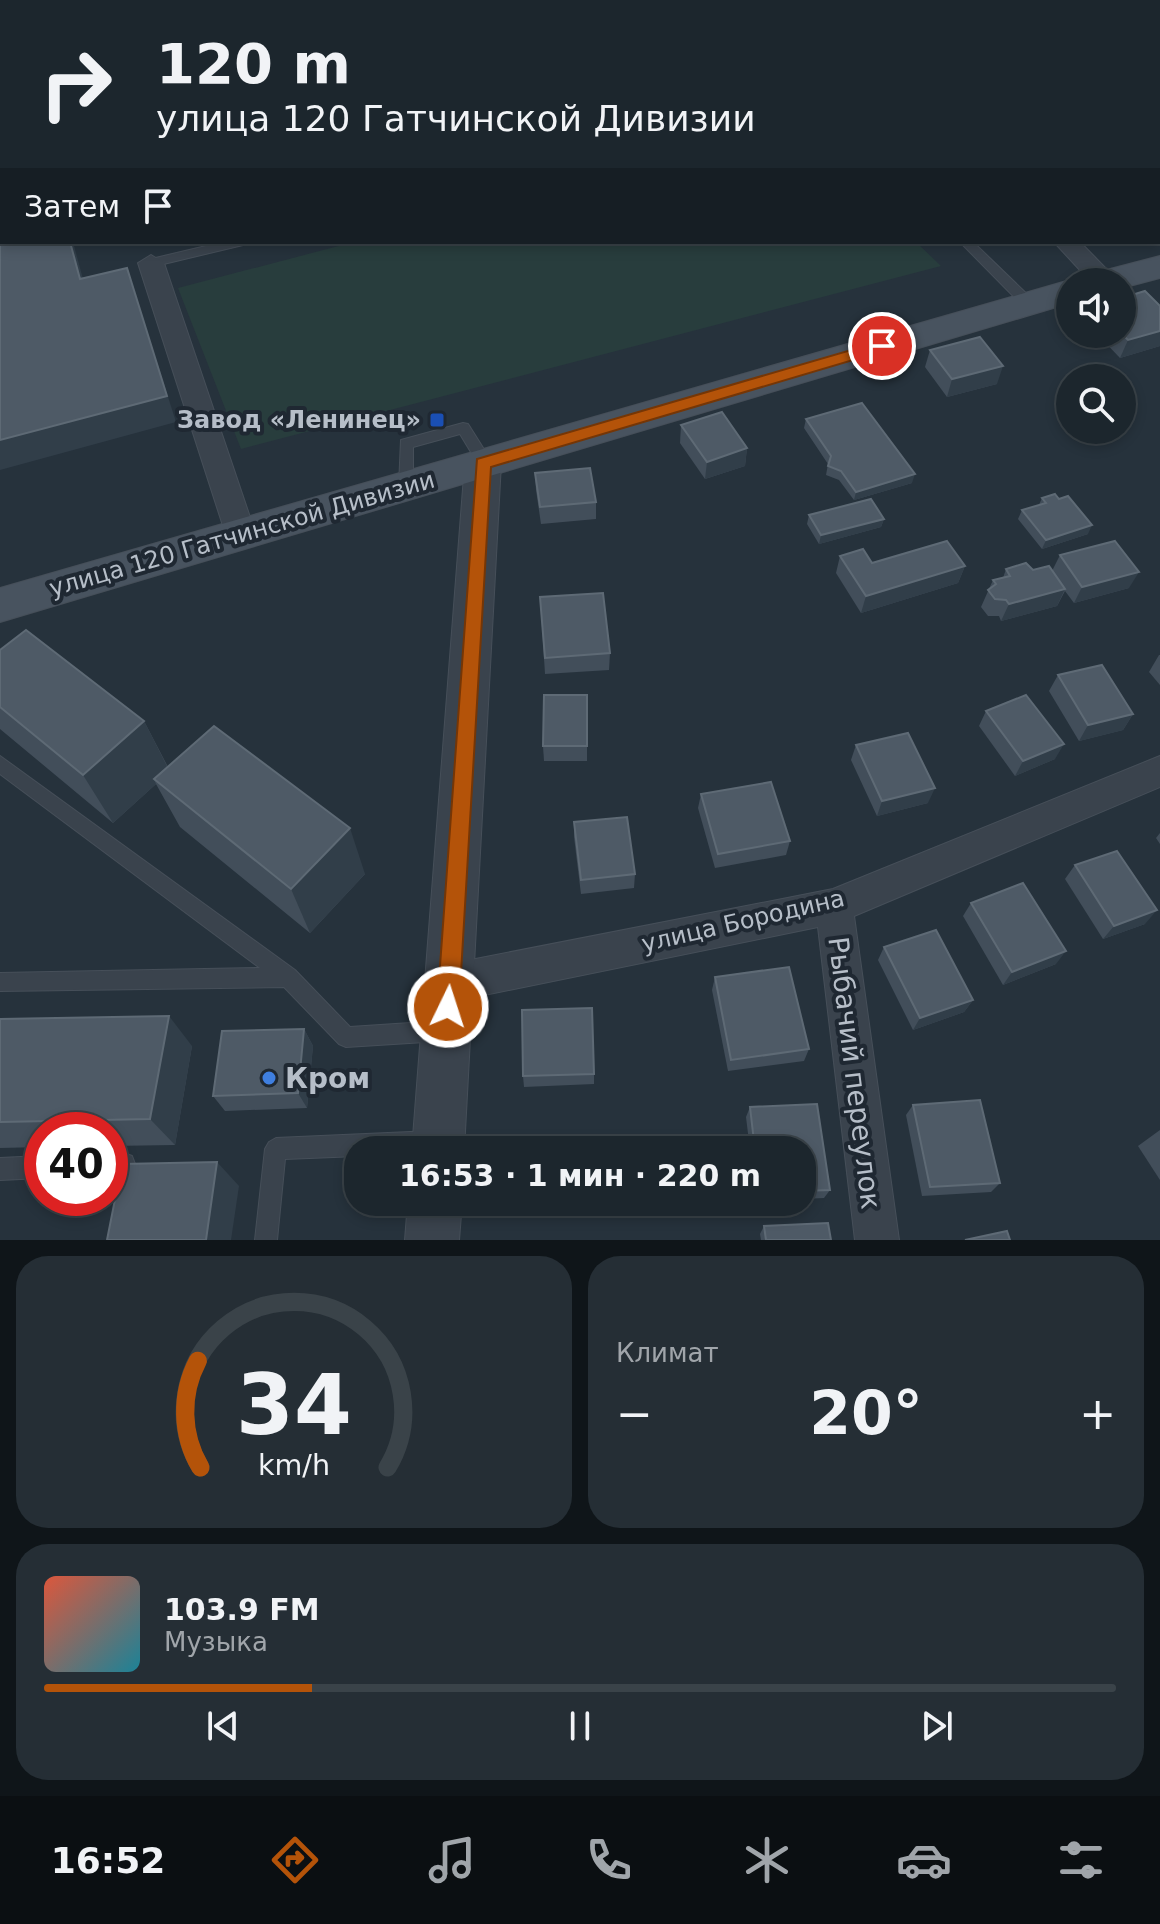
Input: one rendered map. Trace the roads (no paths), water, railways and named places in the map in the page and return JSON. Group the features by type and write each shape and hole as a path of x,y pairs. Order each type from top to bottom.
{"main road":[{"path":"1136,273 1160,267"},
{"name":"улица 120 Гатчинской Дивизии","path":"0,605 1056,295"}],"street":[{"path":"1068,244 1091,268"},
{"path":"151,263 241,535"},
{"path":"439,1136 484,463"},
{"name":"улица Бородина","path":"450,983 834,906 1160,771"},
{"name":"Рыбачий переулок","path":"834,906 877,1240"},
{"path":"432,1240 434,1216"}],"lane":[{"path":"151,263 231,244"},
{"path":"968,244 1028,303"},
{"path":"0,764 288,977 346,1037 446,1031"},
{"path":"0,982 288,977"},
{"path":"266,1240 276,1149 344,1148"},
{"path":"0,1169 24,1168"}],"place":[{"name":"Завод «Ленинец»","path":"437,420"},
{"name":"Кром","path":"269,1078"}]}
